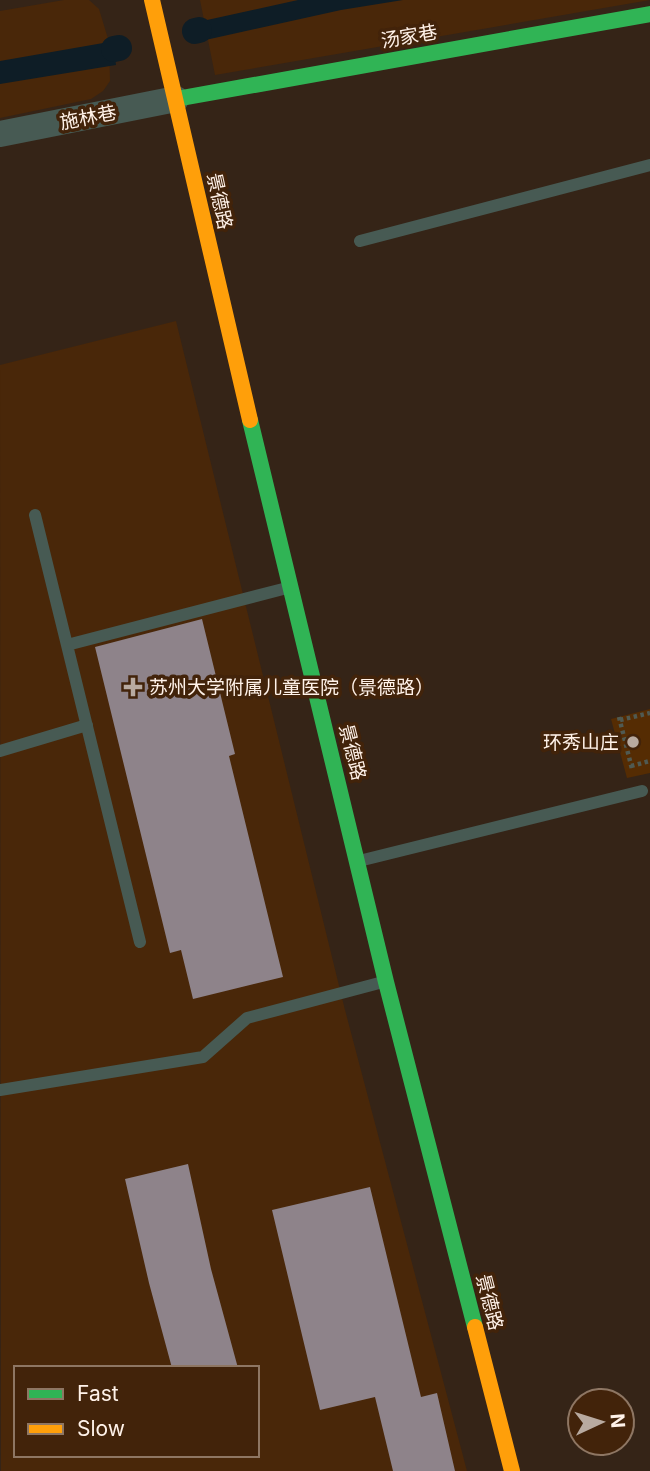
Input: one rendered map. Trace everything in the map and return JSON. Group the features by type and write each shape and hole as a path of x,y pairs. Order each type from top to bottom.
{"main road":[{"name":"景德路","path":"152,0 205,233 386,982 512,1471"},
{"name":"汤家巷","path":"176,99 650,14"}],"street":[{"name":"施林巷","path":"0,134 176,99"}],"lane":[{"path":"360,241 650,165"},
{"path":"35,515 140,942"},
{"path":"67,645 292,587"},
{"path":"0,751 86,725"},
{"path":"358,861 642,791"},
{"path":"0,1090 203,1057 247,1018 386,982"}],"path":[{"path":"650,713 620,718 632,767 650,761"}],"shaded area":[{"path":"64,0 89,0 99,9 109,42 110,81 103,91 91,99 0,118 0,11"},
{"path":"200,0 650,0 215,75"},
{"path":"176,321 345,1010 467,1471 1,1471 0,365"},
{"name":"环秀山庄","path":"650,709 650,773 627,778 611,719"}],"water":[{"path":"298,0 403,0 341,10 201,41 198,22"},
{"path":"113,42 116,65 0,84 0,61"}],"building":[{"path":"202,619 235,754 229,756 283,977 193,999 181,950 170,953 95,647"},
{"path":"188,1164 211,1269 237,1366 171,1366 125,1179"},
{"path":"370,1187 421,1397 437,1393 455,1471 393,1471 375,1397 320,1410 272,1210"}],"waterway":[{"path":"195,31 199,30"},
{"path":"114,49 119,48"}],"traffic: fast":[{"path":"176,99 650,14"},
{"path":"250,420 386,982 475,1327"}],"traffic: slow":[{"path":"152,0 250,420"},
{"path":"475,1327 512,1471"}],"place":[{"name":"苏州大学附属儿童医院（景德路）","path":"133,687"},
{"name":"环秀山庄","path":"633,742"}]}
